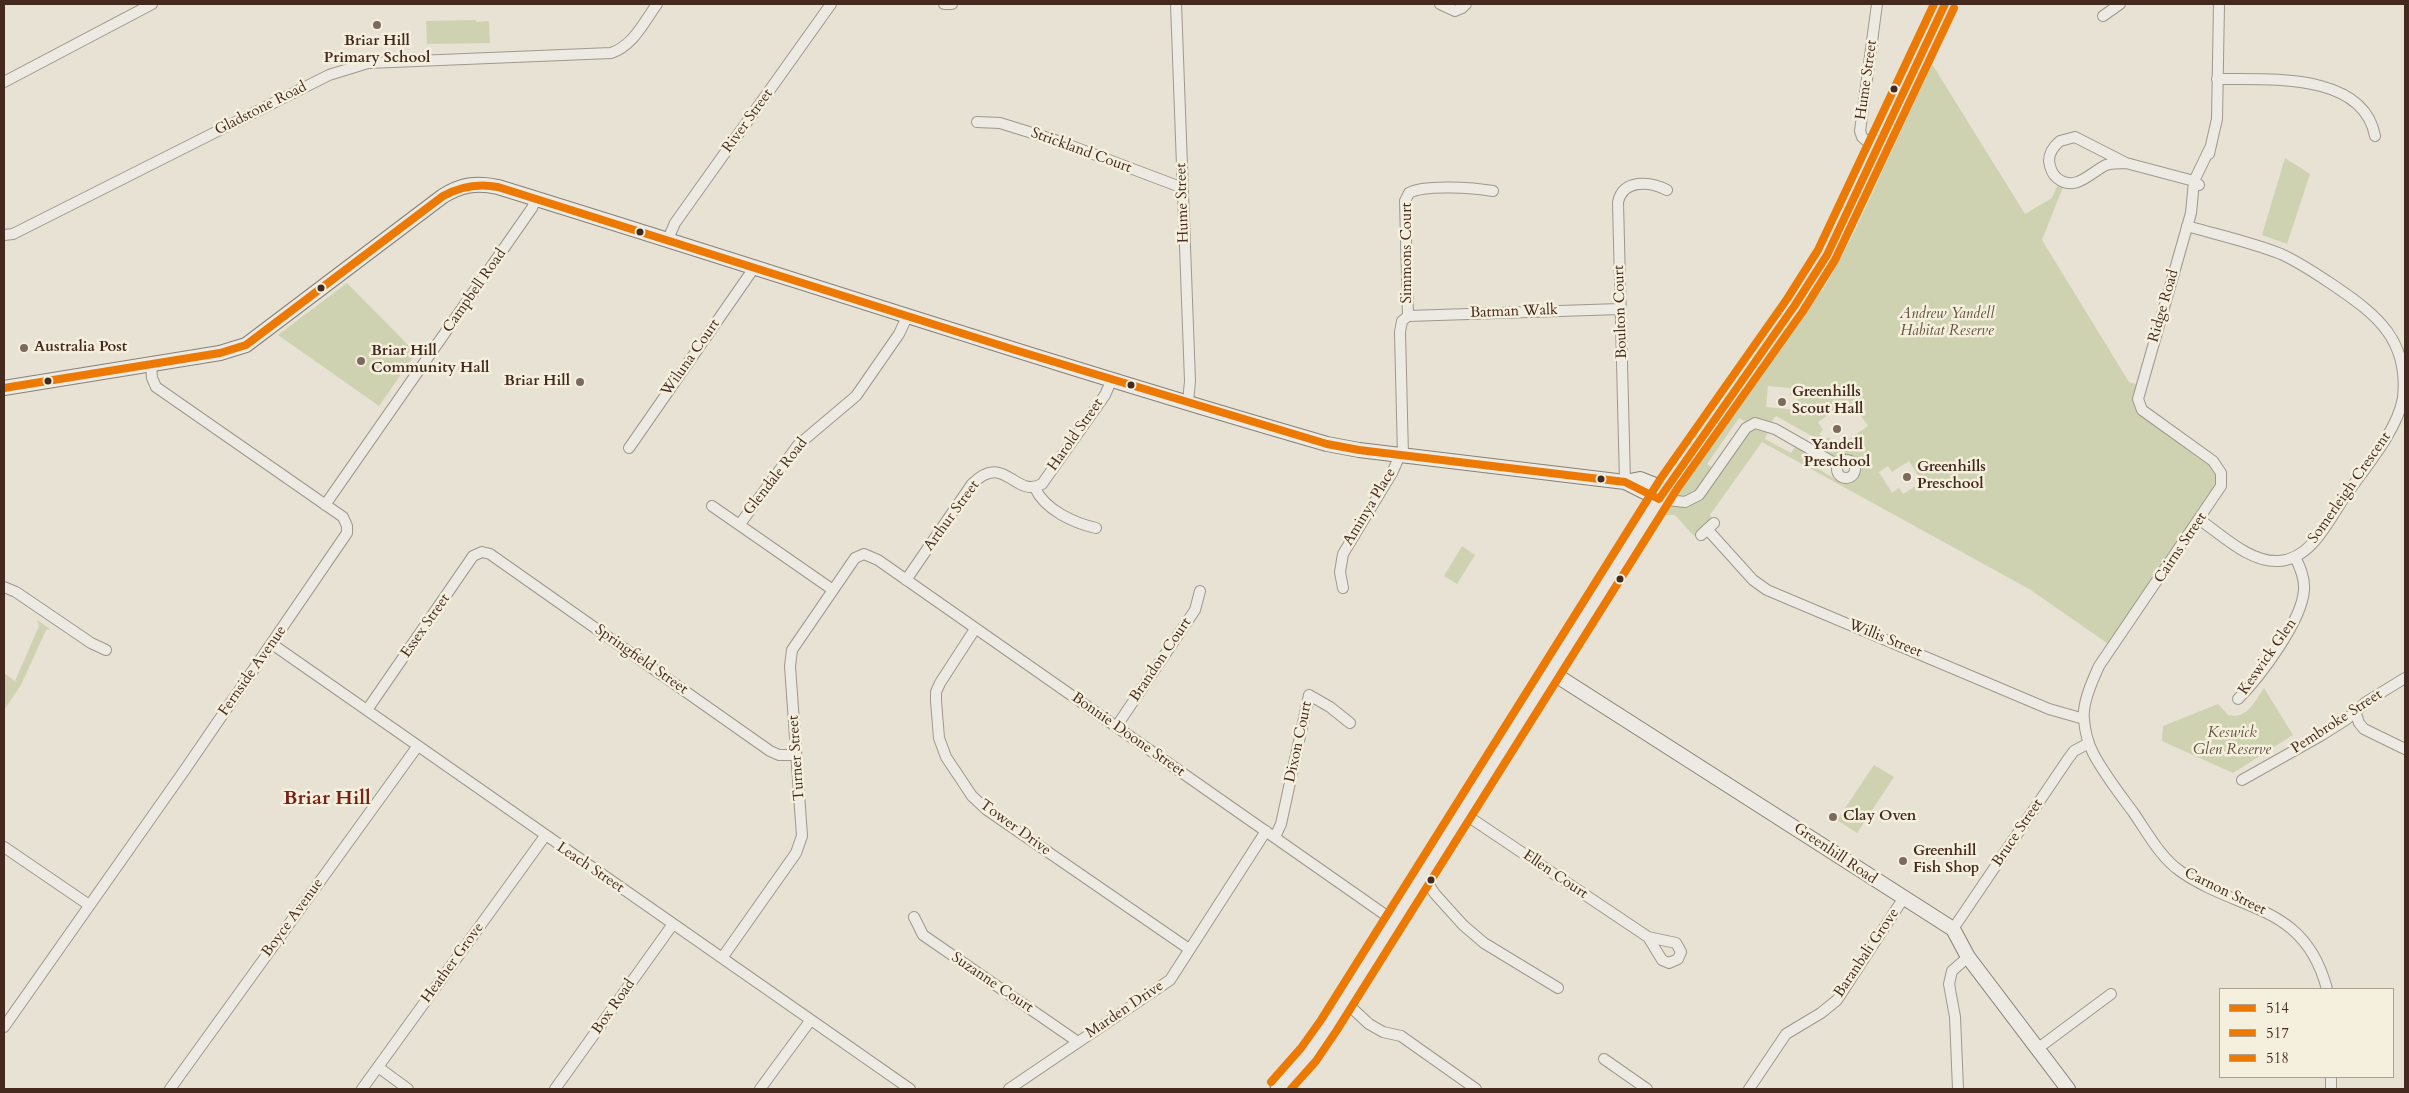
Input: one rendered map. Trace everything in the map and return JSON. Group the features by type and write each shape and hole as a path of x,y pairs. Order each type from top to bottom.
{"main road":[{"path":"1278,1089 1309,1054 1343,1003 1551,672 1666,496 1810,284 1840,231 1945,4"}],"street":[{"path":"4,82 152,4"},
{"name":"Gladstone Road","path":"4,243 8,235 329,75 348,68 368,64 611,52 620,50 631,40 657,4"},
{"name":"River Street","path":"668,239 675,223 831,4"},
{"path":"944,4 952,4"},
{"name":"Hume Street","path":"1176,4 1190,381 1188,402"},
{"path":"1440,4 1455,11 1466,4"},
{"name":"Hume Street","path":"1877,150 1862,137 1860,130 1878,4"},
{"path":"2103,16 2120,4"},
{"name":"Ridge Road","path":"2138,399 2187,226 2197,198 2195,184 2206,169 2217,119 2219,4"},
{"path":"2217,79 2298,81 2326,87 2344,96 2360,108 2372,122 2375,136"},
{"name":"Strickland Court","path":"977,122 1000,123 1061,142 1183,188"},
{"path":"2126,163 2110,164 2080,182 2070,184 2064,183 2054,175 2050,166 2049,156 2060,141 2075,137 2126,163 2195,184"},
{"path":"4,388 230,351 254,341 435,202 458,188 472,184 488,185 668,239 907,317 1327,444 1401,455 1625,482 1685,502 1699,495 1746,428 1755,424 1775,429 1838,465"},
{"name":"Boulton Court","path":"1625,482 1619,196 1624,189 1631,185 1651,184 1667,190"},
{"name":"Simmons Court","path":"1401,455 1400,332 1402,321 1408,316 1404,208 1406,197 1409,193 1419,190 1474,188 1493,191"},
{"name":"Campbell Road","path":"326,505 527,216 536,199"},
{"name":"Somerleigh Crescent","path":"2187,226 2270,250 2304,266 2376,315 2388,329 2400,354 2404,377 2404,390 2400,409 2393,425 2309,547 2295,556 2280,561 2259,558 2200,520"},
{"name":"Wiluna Court","path":"629,448 754,268"},
{"name":"Batman Walk","path":"1408,316 1620,309"},
{"name":"Glendale Road","path":"740,524 798,445 856,396 899,334 907,317"},
{"name":"Fernside Avenue","path":"4,1027 272,644 347,533 347,526 343,518 326,505 156,387 152,378 151,364"},
{"name":"Harold Street","path":"1035,488 1042,484 1104,395 1112,379"},
{"name":"Cairns Street","path":"2084,719 2087,698 2099,666 2200,520 2221,486 2222,478 2219,468 2209,458 2142,410 2138,399"},
{"name":"Aminya Place","path":"1343,588 1340,572 1343,554 1386,484 1401,455"},
{"name":"Arthur Street","path":"906,580 972,484 980,476 992,472 1004,474 1025,488 1035,488"},
{"path":"1035,488 1040,498 1076,524 1096,528"},
{"path":"712,506 832,590"},
{"name":"Willis Street","path":"1707,529 1753,580 1767,590 2049,709 2084,719"},
{"name":"Essex Street","path":"367,710 474,556 482,552 490,554"},
{"name":"Springfield Street","path":"490,554 770,751 778,755 796,755"},
{"name":"Bonnie Doone Street","path":"859,555 871,556 1394,921"},
{"name":"Turner Street","path":"722,958 800,845 802,827 790,654 832,590 859,555"},
{"name":"Keswick Glen","path":"2238,699 2259,674 2290,628 2299,610 2304,584 2295,556"},
{"path":"4,587 16,592 91,643 106,650"},
{"name":"Brandon Court","path":"1116,727 1195,610 1200,591"},
{"name":"Tower Drive","path":"975,629 936,692 939,738 946,757 972,796 987,810 1189,949"},
{"name":"Leach Street","path":"272,644 417,747 910,1089"},
{"name":"Greenhill Road","path":"1551,672 1812,838 1903,899 1953,929"},
{"name":"Pembroke Street","path":"2242,780 2322,735 2405,678"},
{"name":"Dixon Court","path":"1270,834 1281,824 1309,695 1330,707 1350,723"},
{"path":"2355,711 2359,723 2364,730 2405,749"},
{"path":"2084,719 2089,743"},
{"name":"Bruce Street","path":"1953,929 2068,759 2074,751 2089,743"},
{"name":"Carnon Street","path":"2089,743 2101,766 2169,861 2188,876 2270,914 2287,924 2308,949 2325,979 2327,988"},
{"name":"Boyce Avenue","path":"170,1089 417,747"},
{"name":"Ellen Court","path":"1463,813 1648,937"},
{"name":"Marden Drive","path":"1009,1089 1166,983 1270,834"},
{"name":"Heather Grove","path":"362,1089 545,836"},
{"path":"4,847 89,905"},
{"path":"1423,876 1463,926 1484,944 1558,988"},
{"name":"Baranbali Grove","path":"1749,1089 1786,1034 1821,1013 1837,1000 1903,899"},
{"name":"Suzanne Court","path":"914,917 923,936 1078,1042"},
{"name":"Box Road","path":"555,1089 673,924"},
{"path":"1953,929 1968,957 2068,1089"},
{"path":"1958,1089 1954,1017 1949,984 1952,971 1968,957"},
{"path":"2037,1049 2111,994"},
{"path":"1343,1003 1354,1010 1368,1024 1383,1032 1401,1036 1476,1089"},
{"path":"760,1089 810,1021"},
{"path":"1604,1059 1647,1089"},
{"path":"378,1067 408,1089"}],"green space":[{"path":"476,20 476,22 489,21 490,43 427,44 426,21"},
{"name":"Andrew Yandell Habitat Reserve","path":"1932,64 2025,214 2052,198 2058,184 2063,187 2042,240 2129,382 2136,384 2134,401 2205,458 2216,470 2218,485 2110,645 2029,589 1762,442 1710,515 1712,518 1694,536 1675,515 1659,515 1668,506 1688,505 1701,499 1746,436 1755,429 1768,432 1765,439 1791,453 1795,447 1811,455 1807,462 1837,480 1849,483 1858,476 1859,465 1852,457 1834,456 1825,451 1828,445 1776,416 1771,422 1758,419 1746,422 1739,418 1707,464 1713,468 1699,488 1690,495 1685,496 1679,496 1675,492 1704,447 1812,297 1823,290 1854,233","holes":["1768,386 1790,388 1790,395 1798,396 1797,410 1766,407","1846,403 1853,412 1856,409 1868,426 1846,441 1851,448 1844,447 1838,450 1829,437 1825,439 1819,434 1823,430 1818,422","1909,461 1922,482 1903,494 1899,488 1892,493 1879,472 1888,466 1892,472"]},
{"path":"2285,158 2310,174 2287,244 2262,235"},
{"path":"347,283 416,353 379,406 278,335"},
{"path":"1462,546 1475,555 1457,584 1444,576"},
{"path":"37,620 50,629 46,630 21,685 4,710 4,673 15,681 39,626"},
{"name":"Keswick Glen Reserve","path":"2264,688 2293,735 2233,773 2162,741 2163,726 2218,704 2228,715 2240,715 2254,704"},
{"path":"1874,765 1894,777 1857,833 1837,820"}],"transit line":[{"name":"518","path":"1271,1082 1301,1048 1321,1020 1661,478 1787,299 1818,250 1934,4"},
{"name":"514","path":"4,388 220,353 246,345 443,196 463,188 483,185 498,187 1015,350 1327,444 1359,450 1625,482 1659,499 1795,305 1827,255 1945,4"},
{"name":"517","path":"1291,1089 1316,1061 1337,1030 1677,489 1803,311 1835,260 1954,8"}],"place":[{"name":"Briar Hill Primary School","path":"377,25"},
{"name":"Australia Post","path":"24,348"},
{"name":"Briar Hill Community Hall","path":"361,361"},
{"name":"Briar Hill","path":"580,382"},
{"name":"Greenhills Scout Hall","path":"1782,402"},
{"name":"Yandell Preschool","path":"1837,429"},
{"name":"Greenhills Preschool","path":"1907,477"},
{"name":"Clay Oven","path":"1833,817"},
{"name":"Greenhill Fish Shop","path":"1903,861"}],"district":[{"name":"Briar Hill","path":"327,799"}]}
